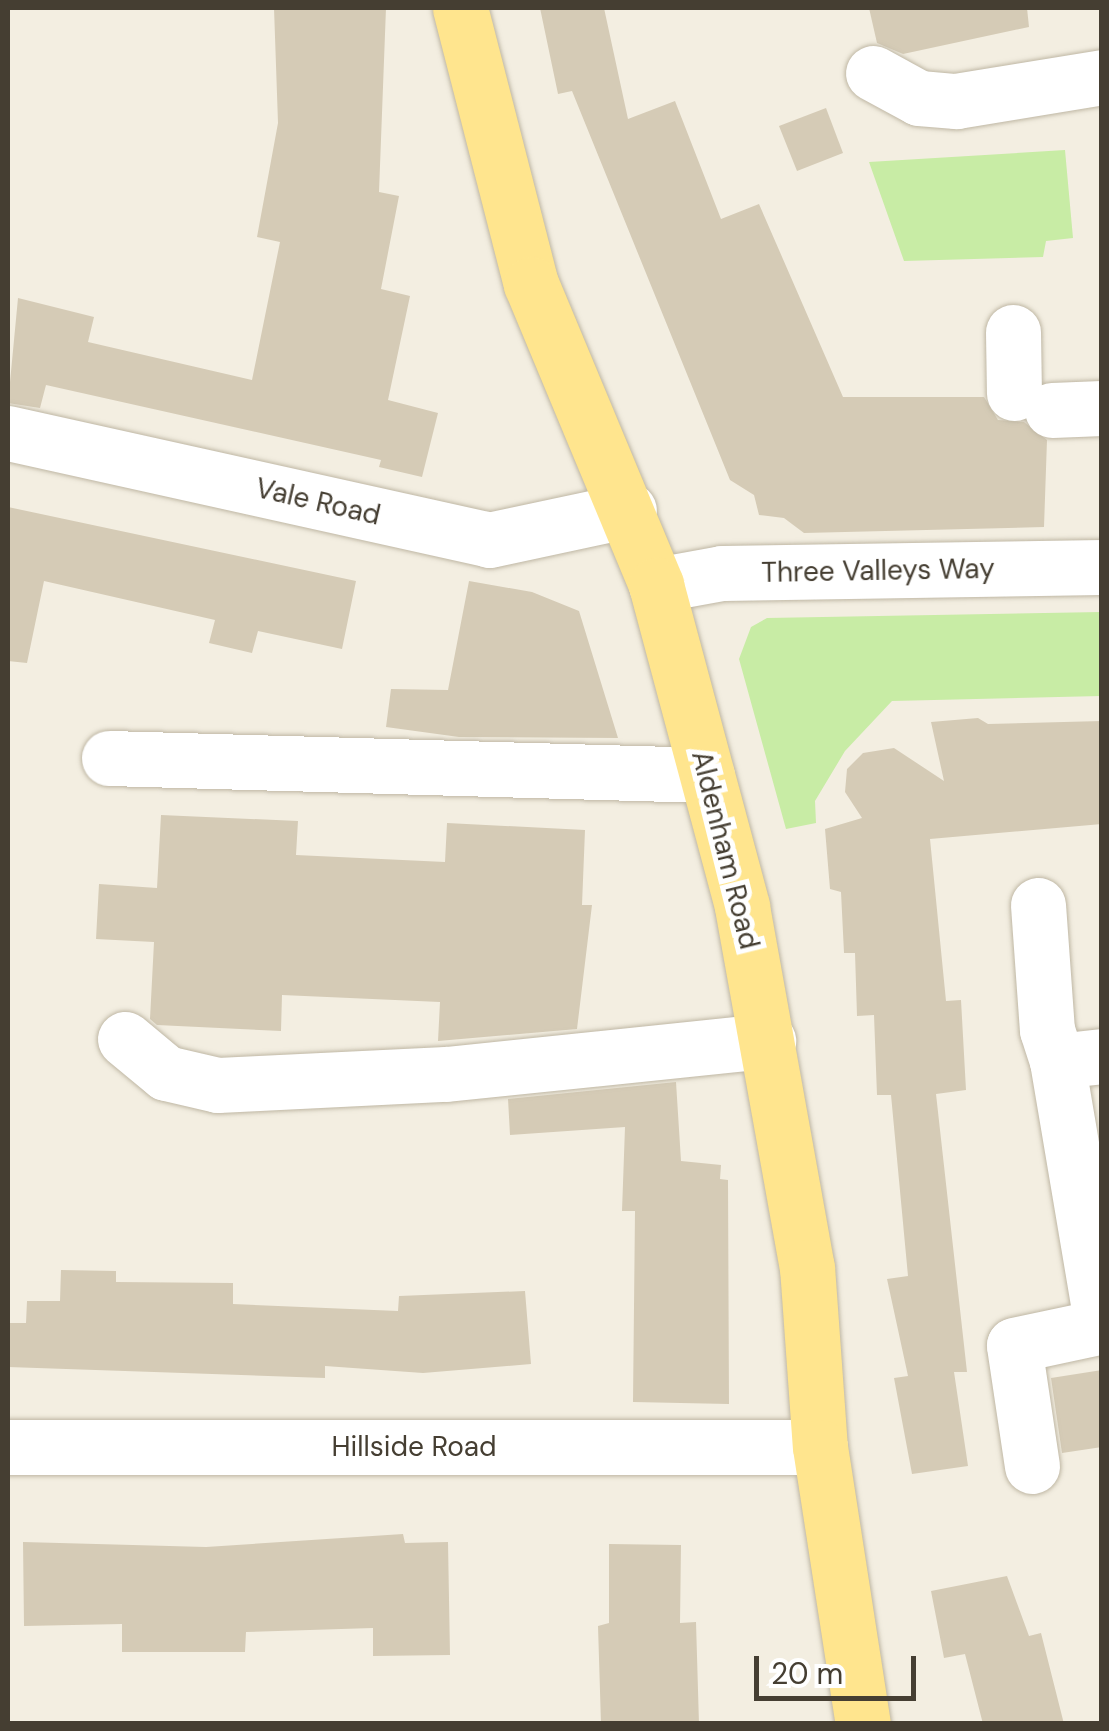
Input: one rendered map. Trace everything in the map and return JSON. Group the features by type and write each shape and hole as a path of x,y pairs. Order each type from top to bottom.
{"main road":[{"name":"Aldenham Road","path":"460,8 531,284 656,585 707,776 768,1041 806,1268 820,1448 862,1724"}],"street":[{"path":"872,73 920,98 994,98 1102,77"},
{"path":"1013,332 1056,404"},
{"name":"Vale Road","path":"8,433 489,540 628,510"},
{"name":"Three Valleys Way","path":"656,585 722,573 1102,567"},
{"path":"110,758 707,776"},
{"path":"1032,1466 1014,1345 1100,1327 1079,1059 1038,905"},
{"path":"125,1039 166,1072 218,1085 446,1074 768,1041"},
{"name":"Hillside Road","path":"8,1447 820,1448"}],"green space":[{"path":"1065,150 1073,238 1046,241 1043,257 904,261 869,162"},
{"path":"1101,612 1101,696 892,701 845,751 815,801 816,823 786,829 739,659 751,627 767,618"}],"building":[{"path":"274,8 386,8 379,192 399,196 381,289 410,296 388,400 438,413 422,477 379,467 381,460 46,385 40,408 8,403 18,298 94,317 88,342 252,380 280,242 257,237 278,123"},
{"path":"540,8 604,8 628,119 675,101 721,219 759,204 843,397 984,397 998,420 1024,422 1047,440 1044,527 804,533 784,518 759,515 754,495 730,480 572,91 558,94"},
{"path":"869,8 1027,8 1029,27 903,54 877,43"},
{"path":"826,108 843,153 797,171 779,126"},
{"path":"8,507 356,581 342,649 258,631 252,653 209,643 215,620 44,581 27,663 8,661"},
{"path":"469,581 532,592 579,611 618,738 459,737 386,727 391,689 448,690"},
{"path":"978,718 988,724 1102,721 1102,824 930,839 946,1001 961,1000 966,1090 936,1094 967,1372 954,1372 968,1466 912,1474 894,1378 908,1376 887,1279 908,1276 891,1095 877,1095 874,1015 857,1016 855,953 844,953 841,892 830,889 825,829 862,818 845,792 847,769 863,753 894,748 944,781 931,722"},
{"path":"161,815 298,821 296,855 445,862 447,823 585,830 582,905 592,905 577,1029 438,1041 440,1002 282,995 281,1031 157,1025 150,1019 154,942 96,939 99,884 157,888"},
{"path":"676,1082 681,1161 721,1165 720,1179 728,1180 729,1404 633,1402 635,1211 622,1211 625,1127 510,1135 508,1099"},
{"path":"61,1270 116,1271 116,1282 233,1283 233,1304 398,1311 399,1296 525,1291 531,1364 423,1373 325,1366 325,1378 8,1367 8,1323 26,1323 27,1301 60,1301"},
{"path":"1102,1370 1102,1447 1062,1453 1051,1378"},
{"path":"403,1534 405,1543 448,1542 450,1655 373,1656 373,1628 246,1632 245,1652 122,1652 122,1624 24,1626 23,1542 206,1547"},
{"path":"609,1544 681,1545 680,1623 696,1622 699,1724 601,1724 598,1626 609,1623"},
{"path":"1007,1576 1029,1636 1041,1633 1064,1724 983,1724 965,1654 944,1658 931,1591"}]}
